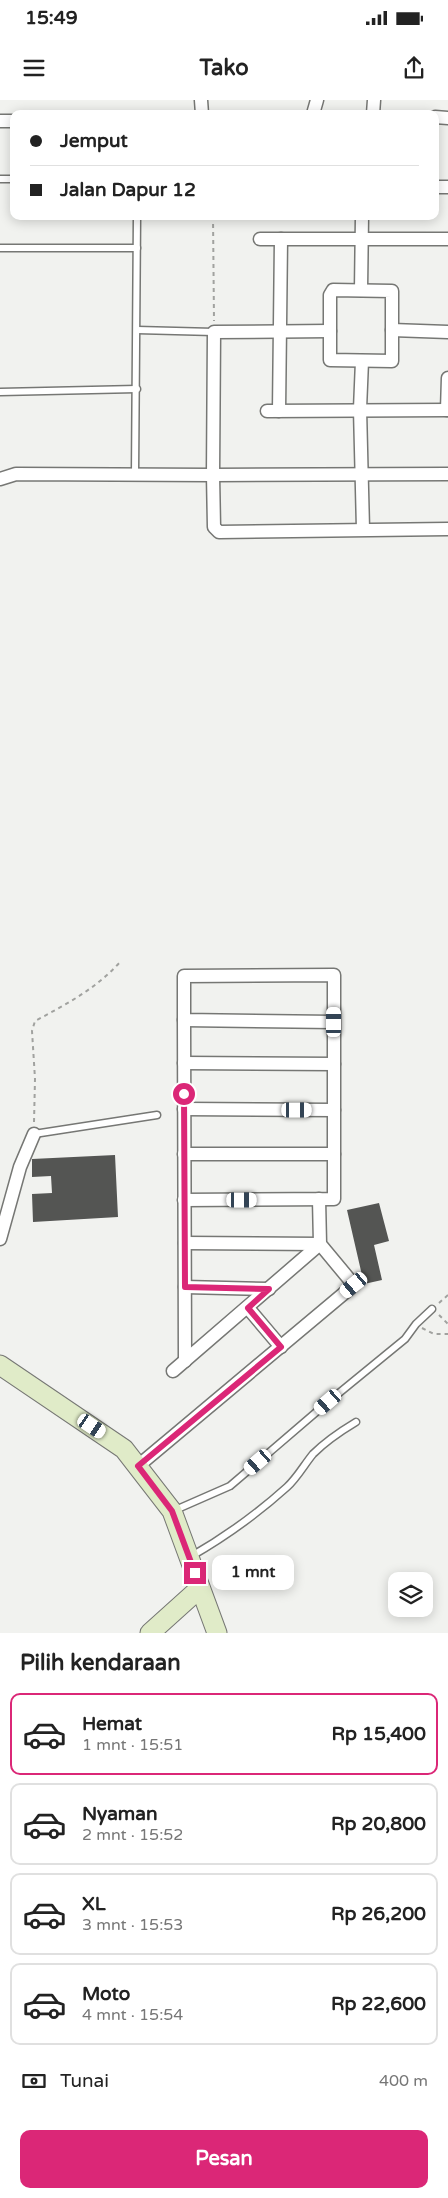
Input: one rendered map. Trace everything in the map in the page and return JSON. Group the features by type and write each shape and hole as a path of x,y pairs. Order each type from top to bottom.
{"street":[{"path":"361,290 362,220"},
{"path":"260,239 362,237 448,239"},
{"path":"281,239 279,331 273,411 447,410 448,378"},
{"path":"361,290 392,291 392,361 330,360 331,292 361,290"},
{"path":"330,330 214,332 214,527 219,532 362,529 448,530"},
{"path":"392,330 448,332"},
{"path":"362,361 360,409 362,529"},
{"path":"0,479 16,474 448,474"},
{"path":"184,1200 334,1199 334,975 184,976 184,1200 185,1361"},
{"path":"184,1020 334,1022"},
{"path":"184,1063 334,1064"},
{"path":"184,1109 334,1110"},
{"path":"0,1239 20,1167 34,1134"},
{"path":"184,1154 334,1154"},
{"path":"138,1466 354,1285 320,1244 319,1199"},
{"path":"185,1243 320,1244"},
{"path":"172,1371 248,1308 320,1244"},
{"path":"185,1287 269,1289"},
{"path":"248,1308 281,1347"},
{"path":"0,1365 124,1449 138,1466 172,1511 217,1633"},
{"path":"150,1633 200,1588"}],"lane":[{"path":"135,475 137,220"},
{"path":"0,248 137,248"},
{"path":"137,330 214,332"},
{"path":"0,392 137,389"},
{"path":"34,1134 157,1115"},
{"path":"172,1511 230,1486 405,1339 416,1324 432,1309"},
{"path":"189,1558 220,1540 264,1507 289,1485 314,1454 333,1437 356,1422"}],"path":[{"path":"212,220 214,332"},
{"path":"34,1134 35,1079 32,1031 35,1020 81,996 108,976 122,961"},
{"path":"448,1295 432,1309 448,1324"},
{"path":"416,1324 427,1332 448,1334"}],"building":[{"path":"115,1155 118,1217 33,1222 32,1194 52,1193 51,1176 32,1177 32,1159"},
{"path":"379,1203 389,1241 374,1245 382,1280 364,1284 347,1210"}],"route":[{"path":"184,1094 185,1287 269,1289 248,1308 281,1347 138,1466 172,1511 195,1573"}]}
